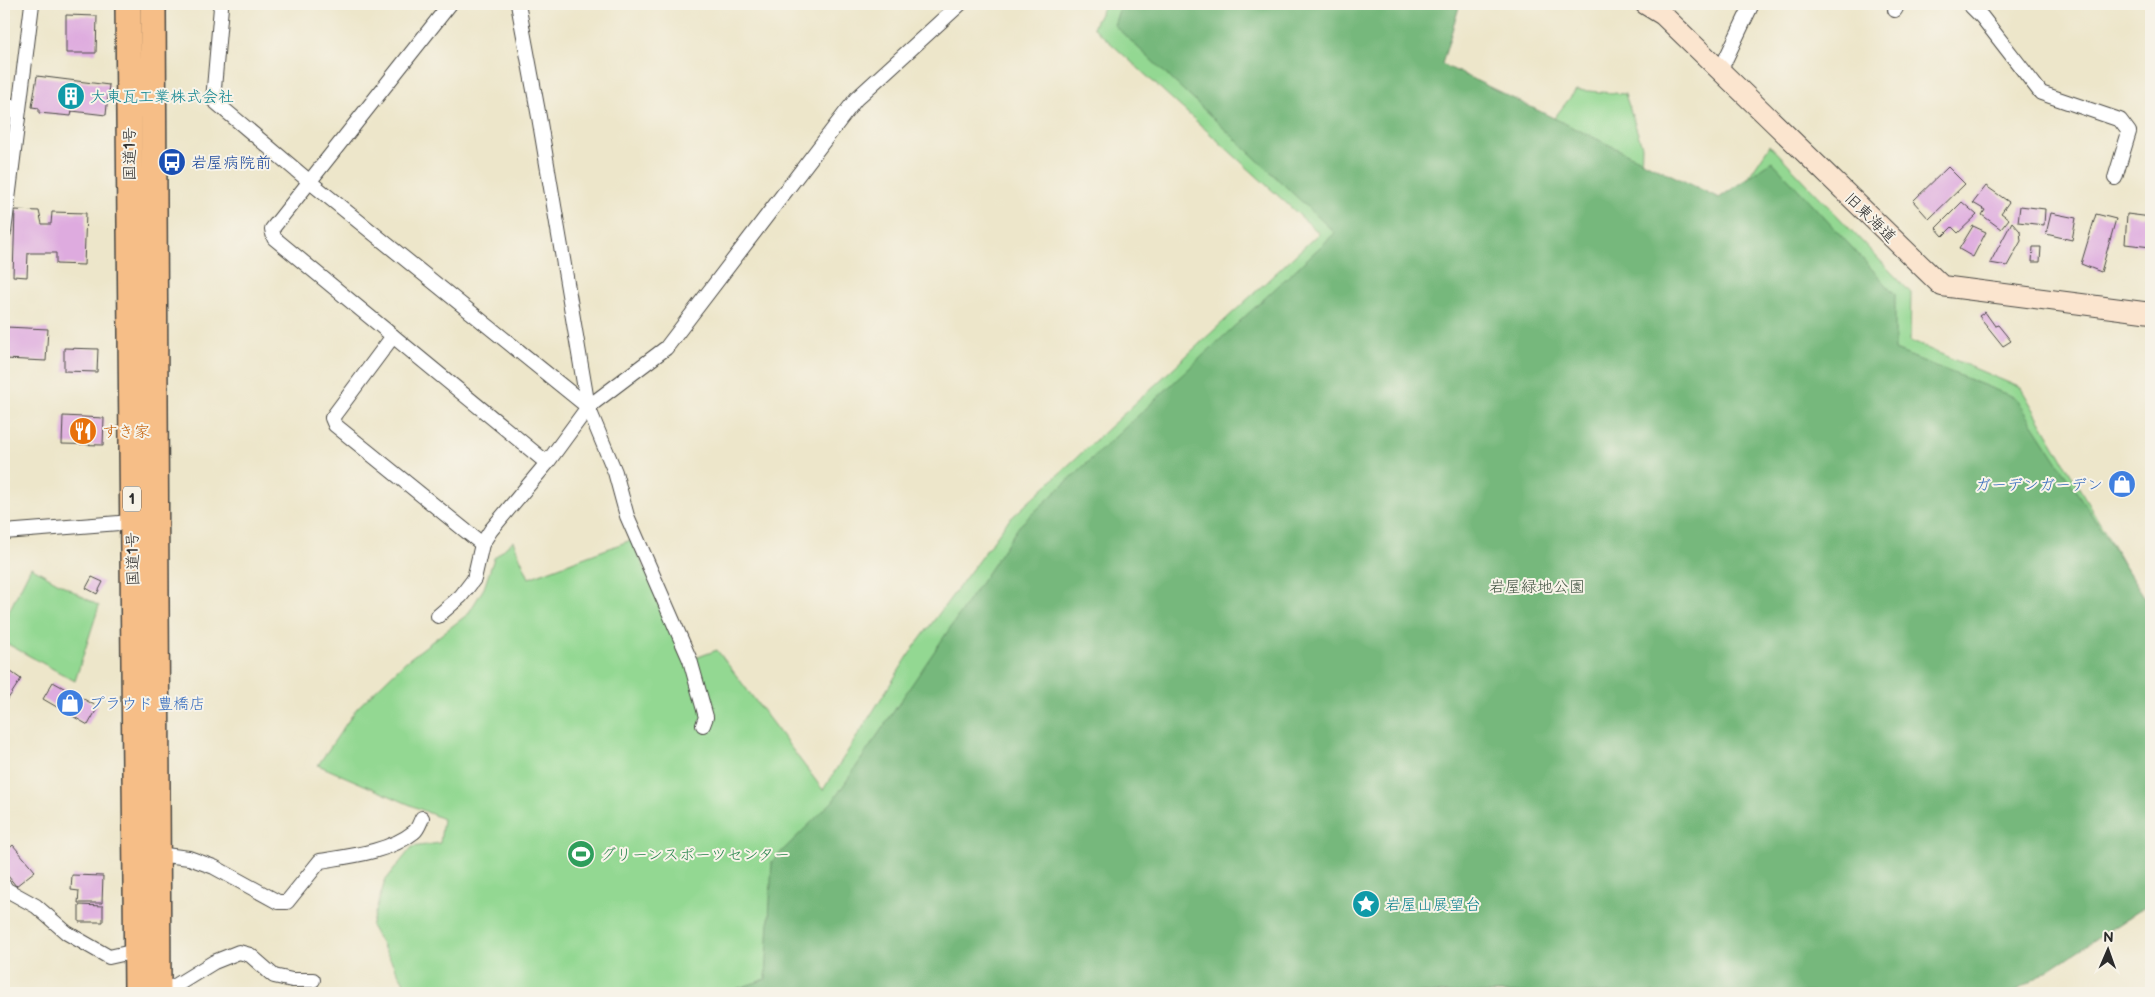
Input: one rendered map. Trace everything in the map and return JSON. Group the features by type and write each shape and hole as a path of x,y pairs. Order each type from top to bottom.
{"highway":[{"name":"国道1号","path":"128,4 136,951 151,992"},
{"name":"国道1号","path":"151,992 157,854 153,4"}],"street":[{"path":"4,232 32,4"},
{"path":"219,4 221,7 213,100 310,182 588,408"},
{"path":"450,4 272,229 274,238 547,463"},
{"path":"518,4 588,408 615,472 627,516 690,660 706,716 703,726"},
{"path":"438,616 461,596 474,579 482,544 491,530 547,463 588,408 666,348 856,99 960,4"},
{"name":"旧東海道","path":"1645,4 1663,15 1942,286 2151,313"},
{"path":"1720,71 1752,4"},
{"path":"1969,4 1985,10 2042,94 2120,120 2129,132 2115,178"},
{"path":"4,101 18,113"},
{"path":"393,336 332,418 335,425 482,544"},
{"path":"4,532 132,522"},
{"path":"157,854 189,858 214,867 278,902 288,902 320,861 364,853 389,846 416,831 422,818"},
{"path":"5,890 36,906 67,933 109,957 136,951"},
{"path":"151,992 176,986 214,962 239,952 250,955 274,976 292,980 313,980"}],"green space":[{"name":"岩屋緑地公園","path":"1105,4 1450,4 1422,63 1544,131 1576,90 1625,94 1642,146 1641,171 1718,222 1770,145 1911,293 1910,341 2021,388 2151,611 2011,993 391,993 404,983 371,926 385,881 412,847 440,843 443,819 318,765 357,708 405,662 468,614 484,588 494,558 513,541 529,578 631,540 690,660 717,650 823,790 912,650 1007,522 1319,233 1093,27"},
{"name":"岩屋緑地公園","path":"1121,4 1460,4 1442,64 1719,198 1772,161 1895,294 1895,350 2016,398 2151,607 2151,903 2013,993 724,993 766,979 772,861 833,801 1019,526 1335,233 1114,25"},
{"path":"31,567 99,606 75,681 4,642 4,621"}],"building":[{"path":"66,15 97,16 96,53 66,53"},
{"name":"大東瓦工業株式会社","path":"37,76 109,85 106,115 72,111 71,116 39,113 39,108 32,107"},
{"path":"1948,167 1965,184 1929,219 1913,201"},
{"path":"1986,186 2009,202 2001,213 2009,219 2001,229 1982,215 1985,210 1973,203"},
{"path":"1962,202 1977,215 1958,233 1952,227 1943,236 1936,228"},
{"path":"2020,206 2045,209 2044,225 2018,222"},
{"path":"15,210 39,211 42,224 51,224 52,212 86,213 84,265 56,264 56,253 28,253 27,277 13,276"},
{"path":"2051,213 2076,218 2072,240 2046,234"},
{"path":"2096,214 2116,219 2101,272 2081,264"},
{"path":"2127,214 2151,217 2151,247 2125,244"},
{"path":"2012,222 2020,231 2021,241 2007,266 1990,263"},
{"path":"1973,226 1986,232 1973,257 1959,249"},
{"path":"2033,247 2041,247 2040,262 2032,262"},
{"path":"1985,312 1995,326 1998,325 2011,341 2003,346 1979,316"},
{"path":"6,327 48,329 46,361 5,359"},
{"path":"64,348 98,349 97,372 64,371"},
{"name":"すき家","path":"63,416 104,418 103,445 62,444"},
{"path":"92,577 103,582 97,594 86,588"},
{"path":"4,667 21,679 4,705"},
{"name":"プラウド 豊橋店","path":"53,682 98,707 88,725 43,699"},
{"path":"4,834 9,840 4,844"},
{"path":"13,845 35,871 16,886 4,871 4,853"},
{"path":"72,875 103,876 102,903 78,903 79,891 71,890"},
{"path":"79,905 103,906 103,922 79,922"}],"place":[{"name":"大東瓦工業株式会社","path":"71,96"},
{"name":"岩屋病院前","path":"172,162"},
{"name":"すき家","path":"83,431"},
{"name":"ガーデンガーデン","path":"2122,484"},
{"name":"プラウド 豊橋店","path":"70,703"},
{"name":"グリーンスポーツセンター","path":"581,854"},
{"name":"岩屋山展望台","path":"1366,904"}]}
